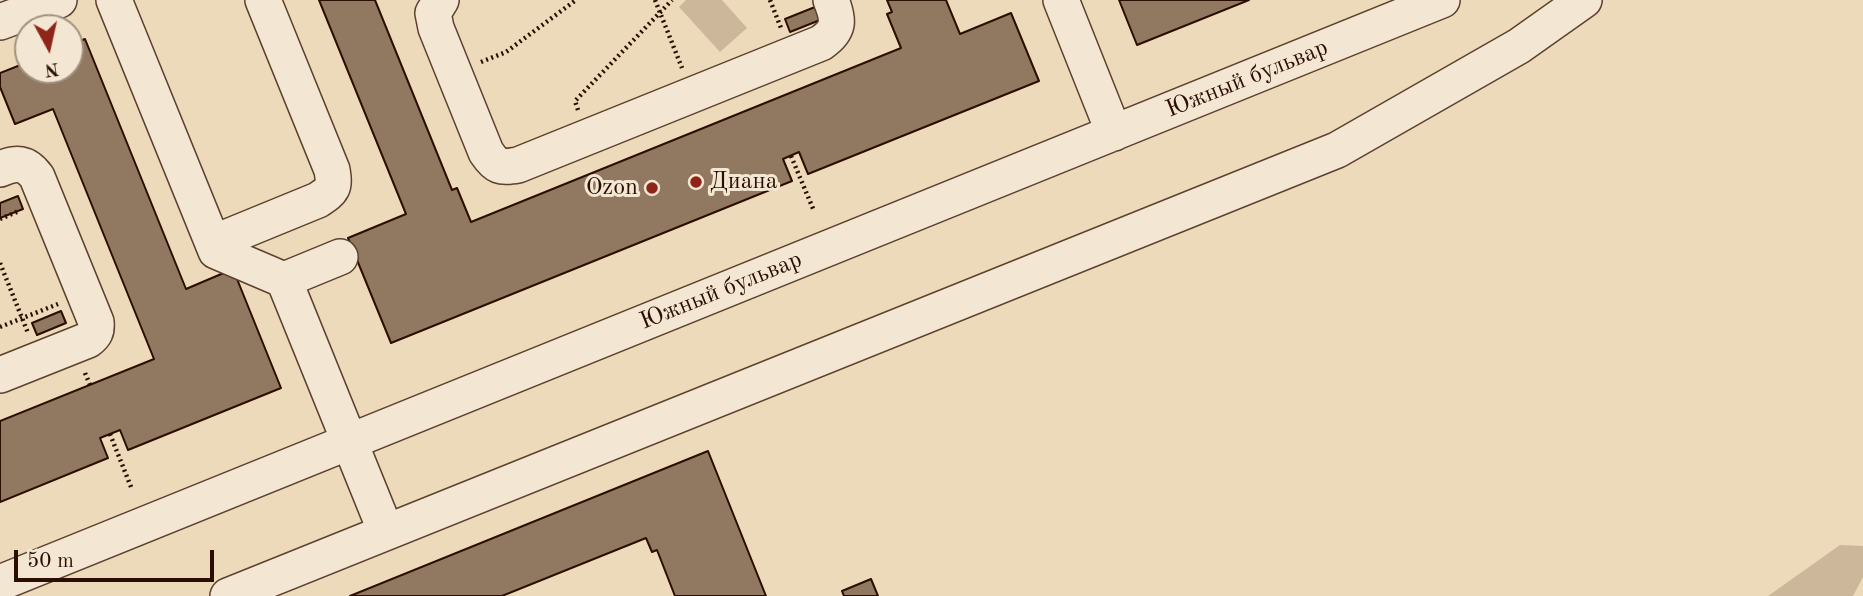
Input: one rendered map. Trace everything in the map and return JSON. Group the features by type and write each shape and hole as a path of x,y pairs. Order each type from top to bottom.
{"street":[{"path":"0,23 59,0"},
{"path":"114,0 216,251 284,280 386,533"},
{"path":"213,243 318,200 331,192 334,183 332,170 263,0"},
{"path":"441,0 433,13 436,28 486,152 493,162 504,168 518,165 821,43 833,34 837,23 831,0"},
{"path":"1061,0 1114,132"},
{"name":"Южный бульвар","path":"0,583 1442,0"},
{"path":"228,596 1337,150 1519,46 1584,0"},
{"path":"0,169 15,163 33,170 85,293 97,329 93,336 0,375"},
{"path":"284,280 340,257"}],"path":[{"path":"454,73 506,52 576,0"},
{"path":"655,0 693,94"},
{"path":"589,136 575,101 672,0"},
{"path":"791,156 814,211"},
{"path":"0,263 39,360"},
{"path":"0,327 85,293"},
{"path":"110,434 131,487"}],"shaded area":[{"path":"686,0 722,0 747,28 720,52 679,7"},
{"path":"1840,545 1863,546 1863,577 1853,596 1768,596"}],"building":[{"path":"319,0 375,0 452,190 457,188 471,222 901,48 887,14 892,12 887,0 946,0 960,34 1011,13 1039,81 808,174 799,152 783,159 792,181 391,343 348,238 406,214"},
{"path":"1119,0 1249,0 1137,45"},
{"path":"815,7 820,20 790,32 785,19"},
{"path":"84,39 186,289 233,269 281,388 128,450 120,430 100,438 108,458 0,502 0,421 154,359 53,109 15,124 0,87 0,73 14,68 14,84 84,84"},
{"path":"18,196 23,209 0,218 0,203"},
{"path":"61,311 66,323 37,335 32,323"},
{"path":"708,451 766,596 675,596 657,550 652,552 646,538 502,596 350,596"},
{"path":"871,579 878,596 844,596 842,591"}],"place":[{"name":"Диана","path":"696,182"},
{"name":"Ozon","path":"652,188"}]}
